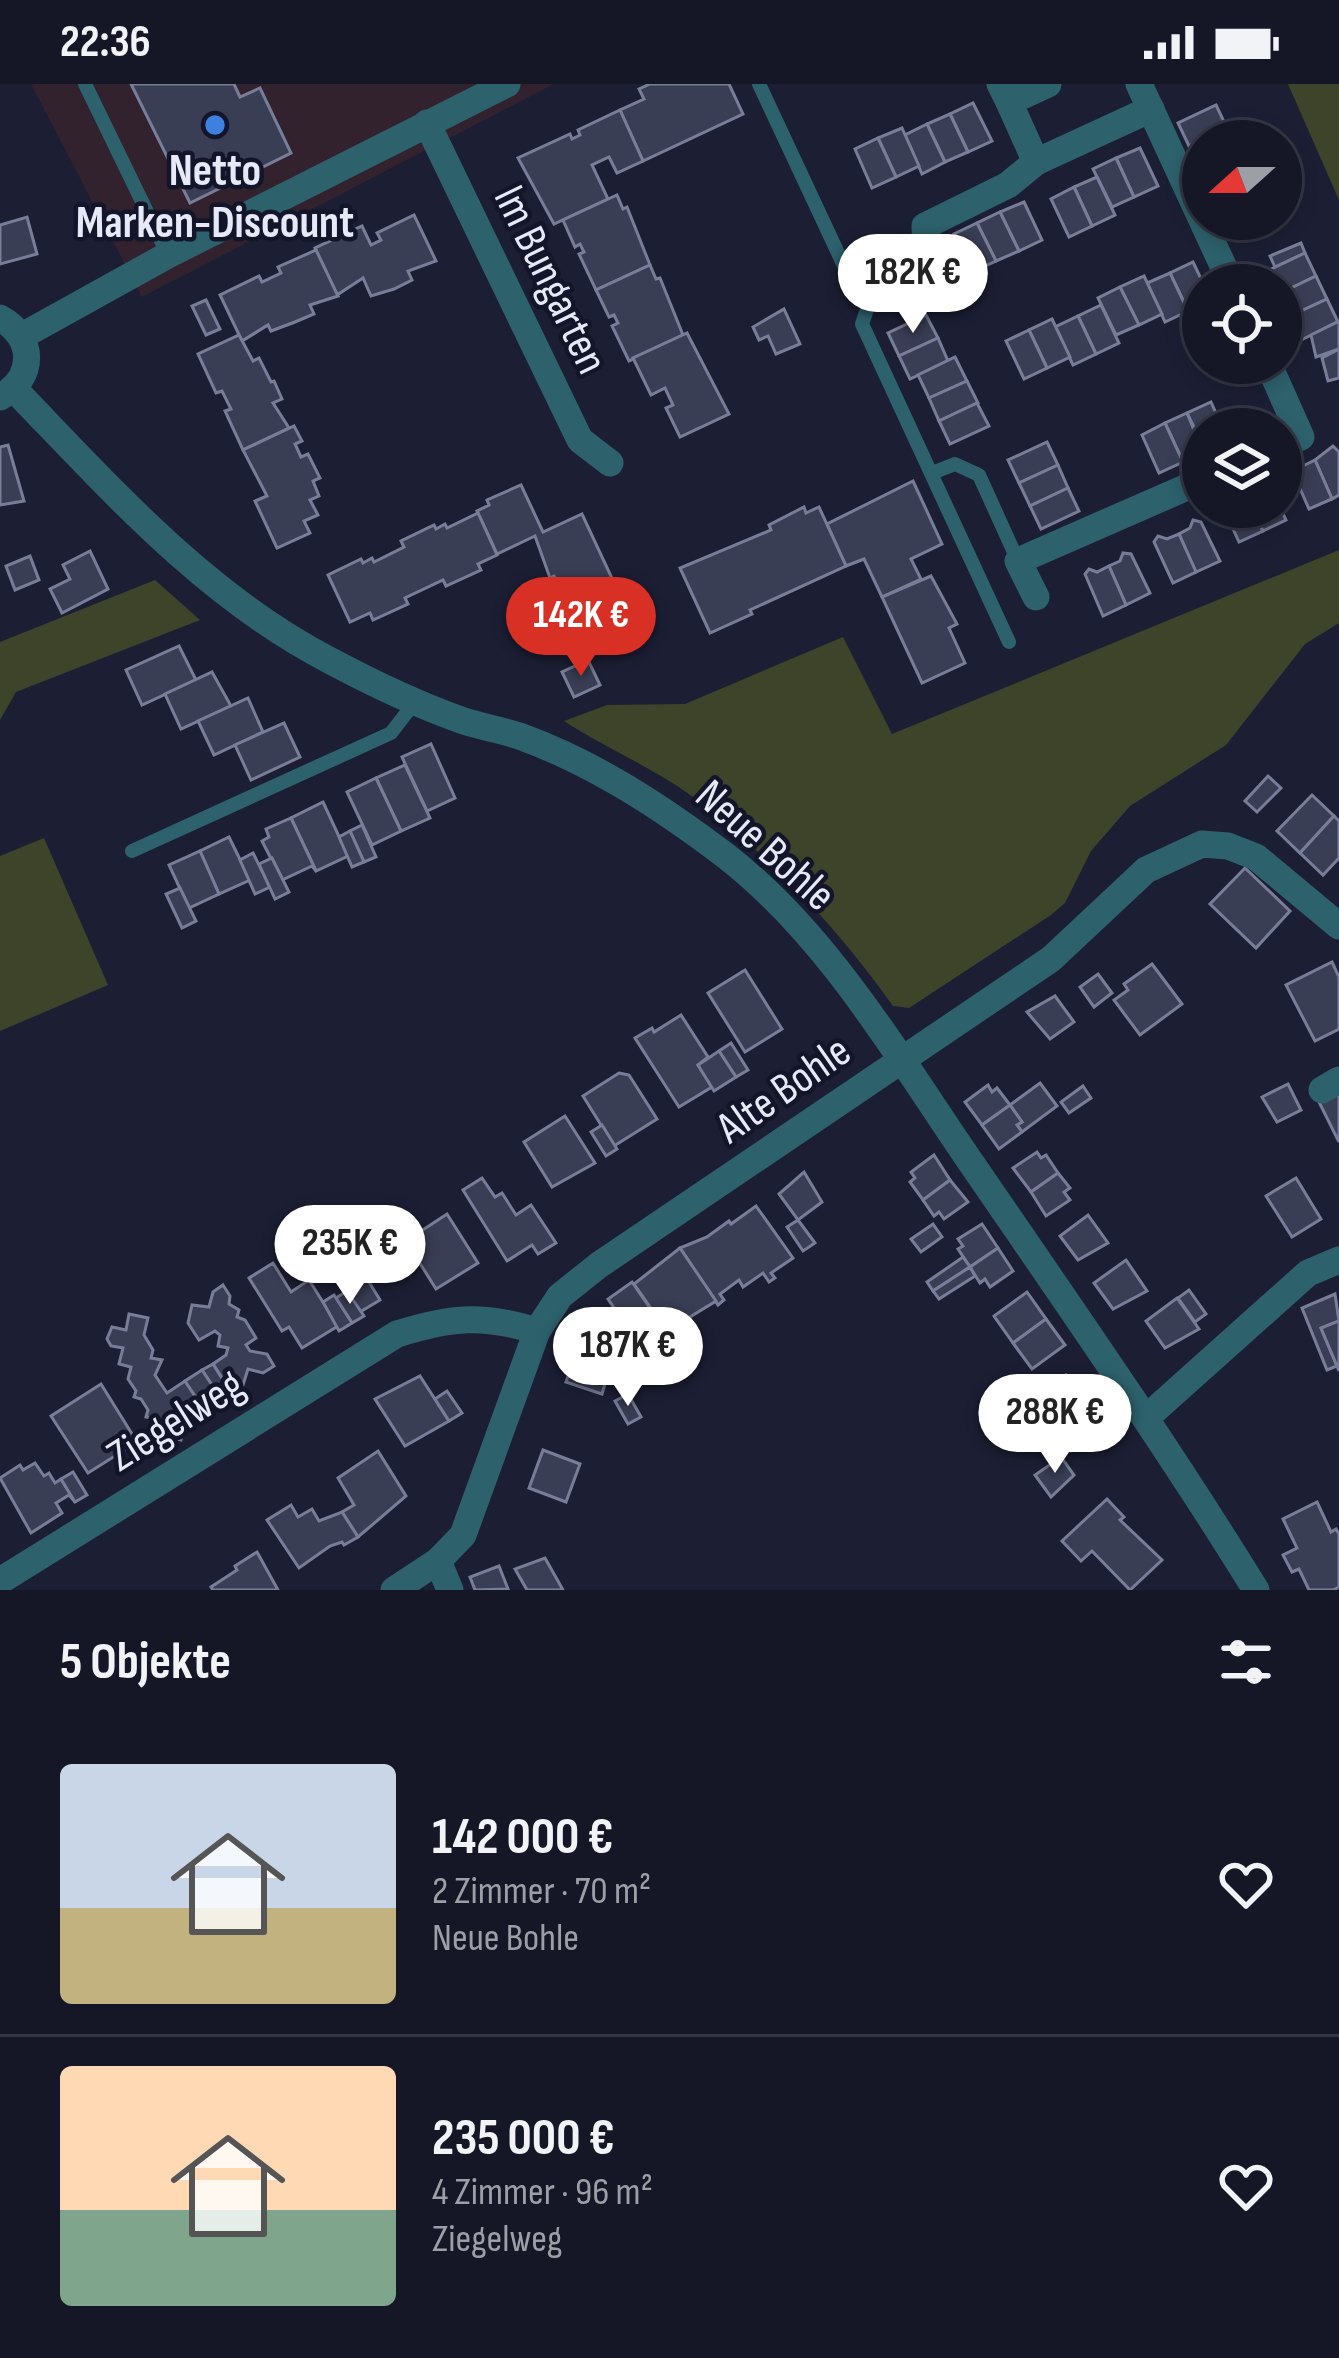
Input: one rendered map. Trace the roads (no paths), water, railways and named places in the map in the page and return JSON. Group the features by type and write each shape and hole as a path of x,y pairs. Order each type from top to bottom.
{"street":[{"path":"11,327 507,84"},
{"path":"1036,162 1005,93 1048,84"},
{"path":"873,292 927,267 925,226 1009,185 1036,162 1145,97 1222,264"},
{"name":"Im Bungarten","path":"427,123 580,440 610,463"},
{"name":"Neue Bohle","path":"11,327 28,364 7,393 162,542 248,611 325,658 415,702 523,738 598,772 666,812 730,860 791,916 901,1060 1177,1461 1256,1590"},
{"path":"1036,597 1018,561 1182,489"},
{"name":"Alte Bohle","path":"394,1590 438,1561 463,1535 537,1330 560,1297 599,1265 1051,959 1146,870 1202,844 1228,846 1256,857 1339,926"},
{"path":"1146,1418 1309,1273 1339,1260"},
{"name":"Ziegelweg","path":"0,1581 397,1334 445,1319 496,1318 537,1330"},
{"path":"438,1561 450,1590"}],"lane":[{"path":"85,84 168,254"},
{"path":"759,84 846,270"},
{"path":"873,292 862,324 1009,642"},
{"path":"932,473 956,464 979,475 1018,561"},
{"path":"132,851 391,733 415,702"}],"place":[{"name":"Netto Marken-Discount","path":"215,125"}]}
